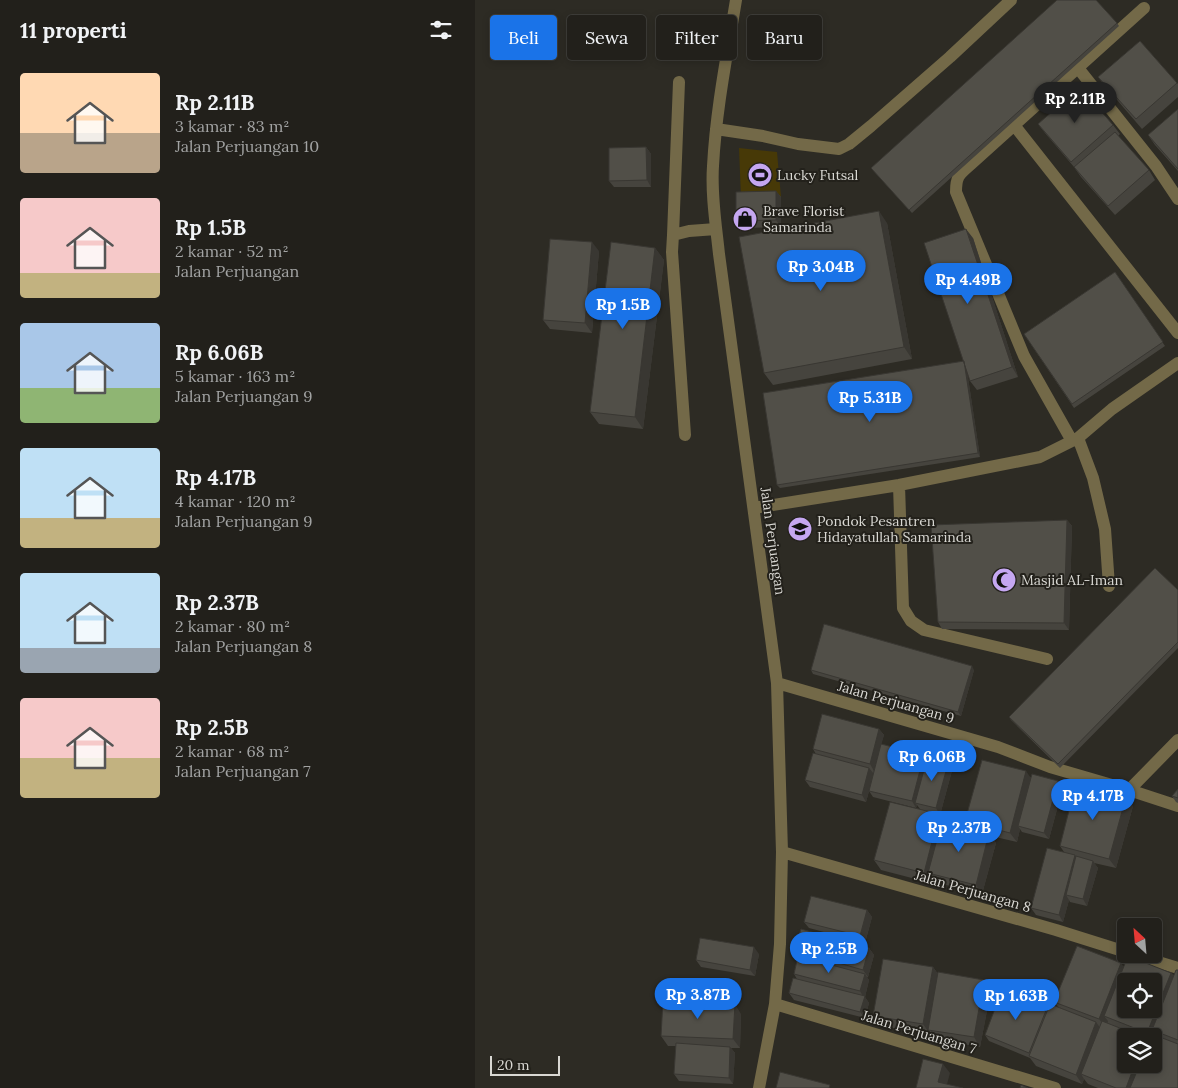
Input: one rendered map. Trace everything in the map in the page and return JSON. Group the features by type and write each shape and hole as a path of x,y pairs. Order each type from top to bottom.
{"street":[{"name":"Jalan Perjuangan","path":"736,0 715,130 714,202 716,229 777,683 782,852 780,944 775,1004 759,1088"},
{"path":"715,130 763,136 826,148 839,149 844,147 909,93 1011,0"},
{"path":"1109,586 1105,529 1093,478 1075,440 1024,356 956,192 956,182 959,175 1144,8"},
{"path":"1078,68 1156,166 1178,199"},
{"path":"679,82 673,252 685,435"},
{"path":"1014,125 1178,333"},
{"path":"673,235 689,231 716,229"},
{"path":"754,508 899,485 1040,457 1075,440 1112,410 1178,363"},
{"path":"899,485 903,608 911,621 924,630 1047,660"},
{"name":"Jalan Perjuangan 9","path":"777,683 998,747 1050,767 1178,806"},
{"path":"1129,790 1178,740"},
{"name":"Jalan Perjuangan 8","path":"782,852 1117,949"},
{"path":"1162,963 1178,968"},
{"name":"Jalan Perjuangan 7","path":"775,1004 1055,1088"}],"shaded area":[{"name":"Lucky Futsal","path":"739,148 777,152 781,197 741,198"}],"building":[{"path":"1057,0 1096,0 1117,23 909,210 871,168"},
{"path":"1140,41 1177,83 1136,119 1098,77"},
{"path":"1080,87 1113,125 1071,162 1038,124"},
{"path":"1178,109 1178,169 1148,135"},
{"path":"1115,132 1149,170 1108,206 1074,167"},
{"path":"646,147 647,180 609,181 609,148"},
{"path":"776,191 776,220 736,221 736,192"},
{"path":"879,211 904,347 764,373 739,237"},
{"path":"966,229 1012,367 970,381 924,243"},
{"path":"550,239 592,242 585,323 543,320"},
{"path":"611,242 655,248 635,417 590,412"},
{"path":"1115,272 1163,342 1072,404 1024,334"},
{"path":"964,361 978,453 777,485 763,393"},
{"name":"Masjid AL-Iman","path":"1067,520 1064,623 938,622 931,525"},
{"path":"1155,568 1178,590 1178,642 1058,764 1009,717"},
{"path":"824,624 972,666 958,712 811,670"},
{"path":"822,714 879,729 870,764 813,749"},
{"path":"881,744 924,755 912,801 869,791"},
{"path":"813,753 869,768 862,795 805,780"},
{"path":"928,755 949,760 936,808 915,803"},
{"path":"982,760 1026,771 1010,833 965,821"},
{"path":"1032,774 1058,781 1044,833 1018,826"},
{"path":"1076,783 1126,797 1109,859 1060,846"},
{"path":"1178,789 1178,798 1172,796"},
{"path":"890,802 939,814 924,873 874,860"},
{"path":"942,821 989,833 976,885 928,873"},
{"path":"1047,848 1075,855 1059,915 1031,908"},
{"path":"1076,856 1093,861 1083,899 1066,895"},
{"path":"811,896 867,910 860,936 804,922"},
{"path":"801,929 869,948 863,970 794,950"},
{"path":"700,938 754,947 750,970 696,960"},
{"path":"1077,946 1121,963 1099,1019 1054,1002"},
{"path":"798,956 865,974 860,991 794,974"},
{"path":"883,959 933,967 923,1024 873,1016"},
{"path":"1125,963 1146,963 1171,973 1162,996 1162,973 1121,973"},
{"path":"1176,970 1178,970 1178,1040 1162,1034 1162,1028 1153,1028 1157,1018 1162,1018 1162,1005"},
{"path":"938,972 984,980 974,1037 928,1030"},
{"path":"793,978 865,996 860,1012 789,993"},
{"path":"1117,984 1117,1018 1153,1018 1149,1028 1134,1028 1104,1016"},
{"path":"1002,990 1047,1008 1029,1053 985,1035"},
{"path":"663,1001 735,1004 733,1039 661,1036"},
{"path":"1050,1004 1096,1022 1076,1075 1029,1056"},
{"path":"1102,1021 1120,1028 1117,1028 1117,1073 1132,1073 1126,1088 1116,1088 1081,1074"},
{"path":"1162,1038 1178,1044 1178,1088 1130,1088 1136,1073 1162,1073"},
{"path":"676,1043 730,1047 729,1078 674,1074"},
{"path":"923,1059 943,1064 938,1082 963,1088 916,1088"},
{"path":"780,1072 830,1085 829,1088 776,1088"}],"place":[{"name":"Lucky Futsal","path":"760,175"},
{"name":"Brave Florist Samarinda","path":"745,219"},
{"name":"Pondok Pesantren Hidayatullah Samarinda","path":"800,529"},
{"name":"Masjid AL-Iman","path":"1004,580"}]}
